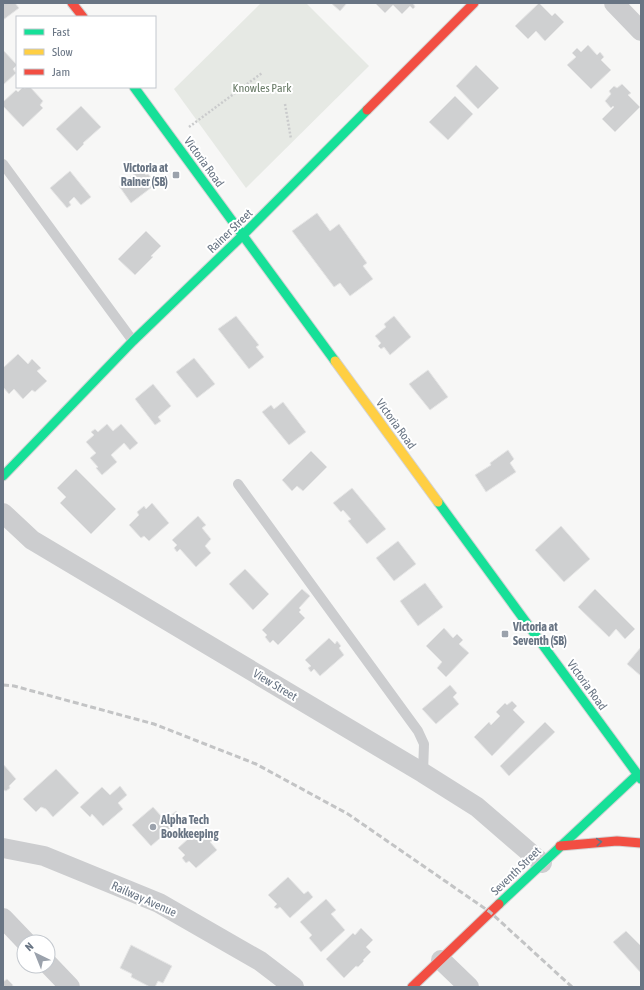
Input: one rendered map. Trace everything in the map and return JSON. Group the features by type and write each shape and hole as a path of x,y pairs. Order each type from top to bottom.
{"street":[{"path":"72,3 81,16"},
{"name":"Rainer Street","path":"3,476 133,341 243,236 474,3"},
{"path":"614,3 641,31"},
{"name":"Victoria Road","path":"135,88 640,775"},
{"name":"View Street","path":"3,513 32,540 423,773 477,807 542,863"},
{"name":"Seventh Street","path":"412,987 560,846 640,775"},
{"path":"560,846 617,841 641,843"},
{"name":"Railway Avenue","path":"3,848 44,856 159,903 260,961 294,987"},
{"path":"3,918 18,934"},
{"path":"441,960 469,987"},
{"path":"56,972 70,987"}],"lane":[{"path":"3,164 133,341"},
{"path":"238,484 418,731 424,744 423,773"}],"path":[{"path":"172,140 262,73"},
{"path":"284,104 291,139"}],"green space":[{"name":"Knowles Park","path":"261,3 306,3 369,66 246,188 174,89"}],"building":[{"path":"3,3 15,3 19,8 3,20"},
{"path":"331,3 347,3 340,11"},
{"path":"375,3 413,3 415,7 413,9 410,6 402,14 393,5 385,13"},
{"path":"539,3 552,16 555,13 564,22 545,41 536,31 528,39 515,26"},
{"path":"588,45 597,55 600,52 604,57 601,60 611,70 591,89 567,65 576,57 572,53 577,48 581,52"},
{"path":"3,50 16,64 13,69 16,73 3,85"},
{"path":"476,65 499,88 478,109 456,86"},
{"path":"622,84 631,93 628,95 640,107 615,132 602,119 614,107 613,106 611,108 605,101 611,94 609,91 614,86 617,88"},
{"path":"22,88 31,88 43,101 40,105 43,108 23,127 3,106 3,102 16,90 18,92"},
{"path":"455,96 473,114 448,140 429,122"},
{"path":"81,106 101,127 83,143 84,144 77,151 56,129"},
{"path":"141,169 146,175 148,174 156,184 131,203 119,186"},
{"path":"70,171 91,197 81,205 74,197 69,202 71,205 67,208 50,188"},
{"path":"317,213 330,231 339,224 367,263 363,266 373,279 350,296 340,283 334,287 292,231"},
{"path":"146,231 161,246 151,256 153,257 135,275 118,259"},
{"path":"236,316 259,345 256,347 264,357 249,369 218,329"},
{"path":"394,316 411,337 390,355 384,347 381,349 378,346 381,343 375,336 386,327 384,324"},
{"path":"18,354 28,364 32,359 41,368 37,371 47,381 35,392 32,390 23,399 14,389 9,394 3,387 3,368"},
{"path":"194,358 215,384 197,398 176,372"},
{"path":"428,370 448,397 430,410 409,384"},
{"path":"153,384 171,406 158,417 161,421 155,425 135,399"},
{"path":"283,402 306,432 289,445 262,412 271,405 274,409"},
{"path":"107,424 113,431 121,424 138,443 130,450 124,443 111,455 117,462 102,475 96,468 98,467 90,458 96,453 86,442 94,435 91,432 95,429 98,432"},
{"path":"508,450 514,459 510,463 516,472 486,492 475,475 491,465 490,463"},
{"path":"311,451 327,467 303,491 297,486 292,491 282,480"},
{"path":"76,469 116,509 91,534 60,503 66,497 57,488"},
{"path":"352,488 386,529 367,544 348,521 351,519 343,510 341,512 333,503"},
{"path":"152,503 169,523 149,541 144,536 141,538 129,525 139,515 137,512 144,506 146,509"},
{"path":"198,516 206,525 202,528 211,539 205,546 211,553 196,567 180,549 177,552 174,548 177,545 172,540"},
{"path":"561,526 590,559 564,582 535,550"},
{"path":"398,541 416,564 394,581 376,558"},
{"path":"245,569 269,594 253,610 229,584"},
{"path":"425,583 443,607 418,626 400,601"},
{"path":"302,589 310,596 299,608 301,610 299,612 305,618 278,645 273,640 270,643 265,637 267,635 262,630"},
{"path":"595,589 635,629 625,639 616,629 609,637 578,607"},
{"path":"444,628 453,638 457,634 463,640 459,644 469,653 446,677 437,668 442,662 426,646"},
{"path":"329,638 335,644 337,641 341,646 339,648 344,655 320,676 314,669 311,672 308,668 311,666 305,660"},
{"path":"641,647 641,676 627,664"},
{"path":"450,685 457,693 453,697 459,704 436,724 422,709"},
{"path":"512,701 517,706 513,710 525,722 492,756 474,737 489,722 491,725 500,716 496,712 505,703 507,705"},
{"path":"545,722 555,732 509,776 500,766"},
{"path":"3,764 16,779 6,791 3,791"},
{"path":"56,769 79,793 53,817 46,809 41,807 36,812 23,799"},
{"path":"120,786 127,795 118,803 123,809 103,826 92,814 90,817 80,807 102,787 110,795"},
{"name":"Alpha Tech Bookkeeping","path":"153,807 162,817 164,814 168,818 176,811 183,818 151,846 132,825"},
{"path":"199,829 205,837 208,834 213,840 210,842 217,850 196,868 189,861 186,863 182,858 185,855 178,848"},
{"path":"288,877 304,894 308,891 313,897 290,918 280,907 277,909 274,907 277,904 268,895"},
{"path":"326,899 336,910 331,914 345,930 321,952 309,938 312,935 300,922"},
{"path":"361,928 373,940 366,947 371,952 358,967 356,966 344,978 326,959 353,933 355,935"},
{"path":"626,931 641,946 641,973 613,942"},
{"path":"131,945 172,966 163,983 158,981 155,987 150,987 131,977 132,974 120,968"},
{"path":"7,979 13,985 12,987 3,987 3,982"}],"railway":[{"path":"3,685 14,686 154,724 256,764 348,814 490,912 572,987"}],"traffic: fast":[{"path":"135,88 335,361"},
{"path":"3,476 133,341 243,235 367,110"},
{"path":"438,502 641,779"},
{"path":"499,904 638,774"}],"traffic: slow":[{"path":"335,361 438,502"}],"traffic: jam":[{"path":"72,3 82,16"},
{"path":"367,110 474,3"},
{"path":"560,846 617,841 641,843"},
{"path":"412,987 499,904"}],"place":[{"name":"Victoria at Rainer (SB)","path":"176,175"},
{"name":"Victoria at Seventh (SB)","path":"505,634"},
{"name":"Alpha Tech Bookkeeping","path":"153,827"}]}
